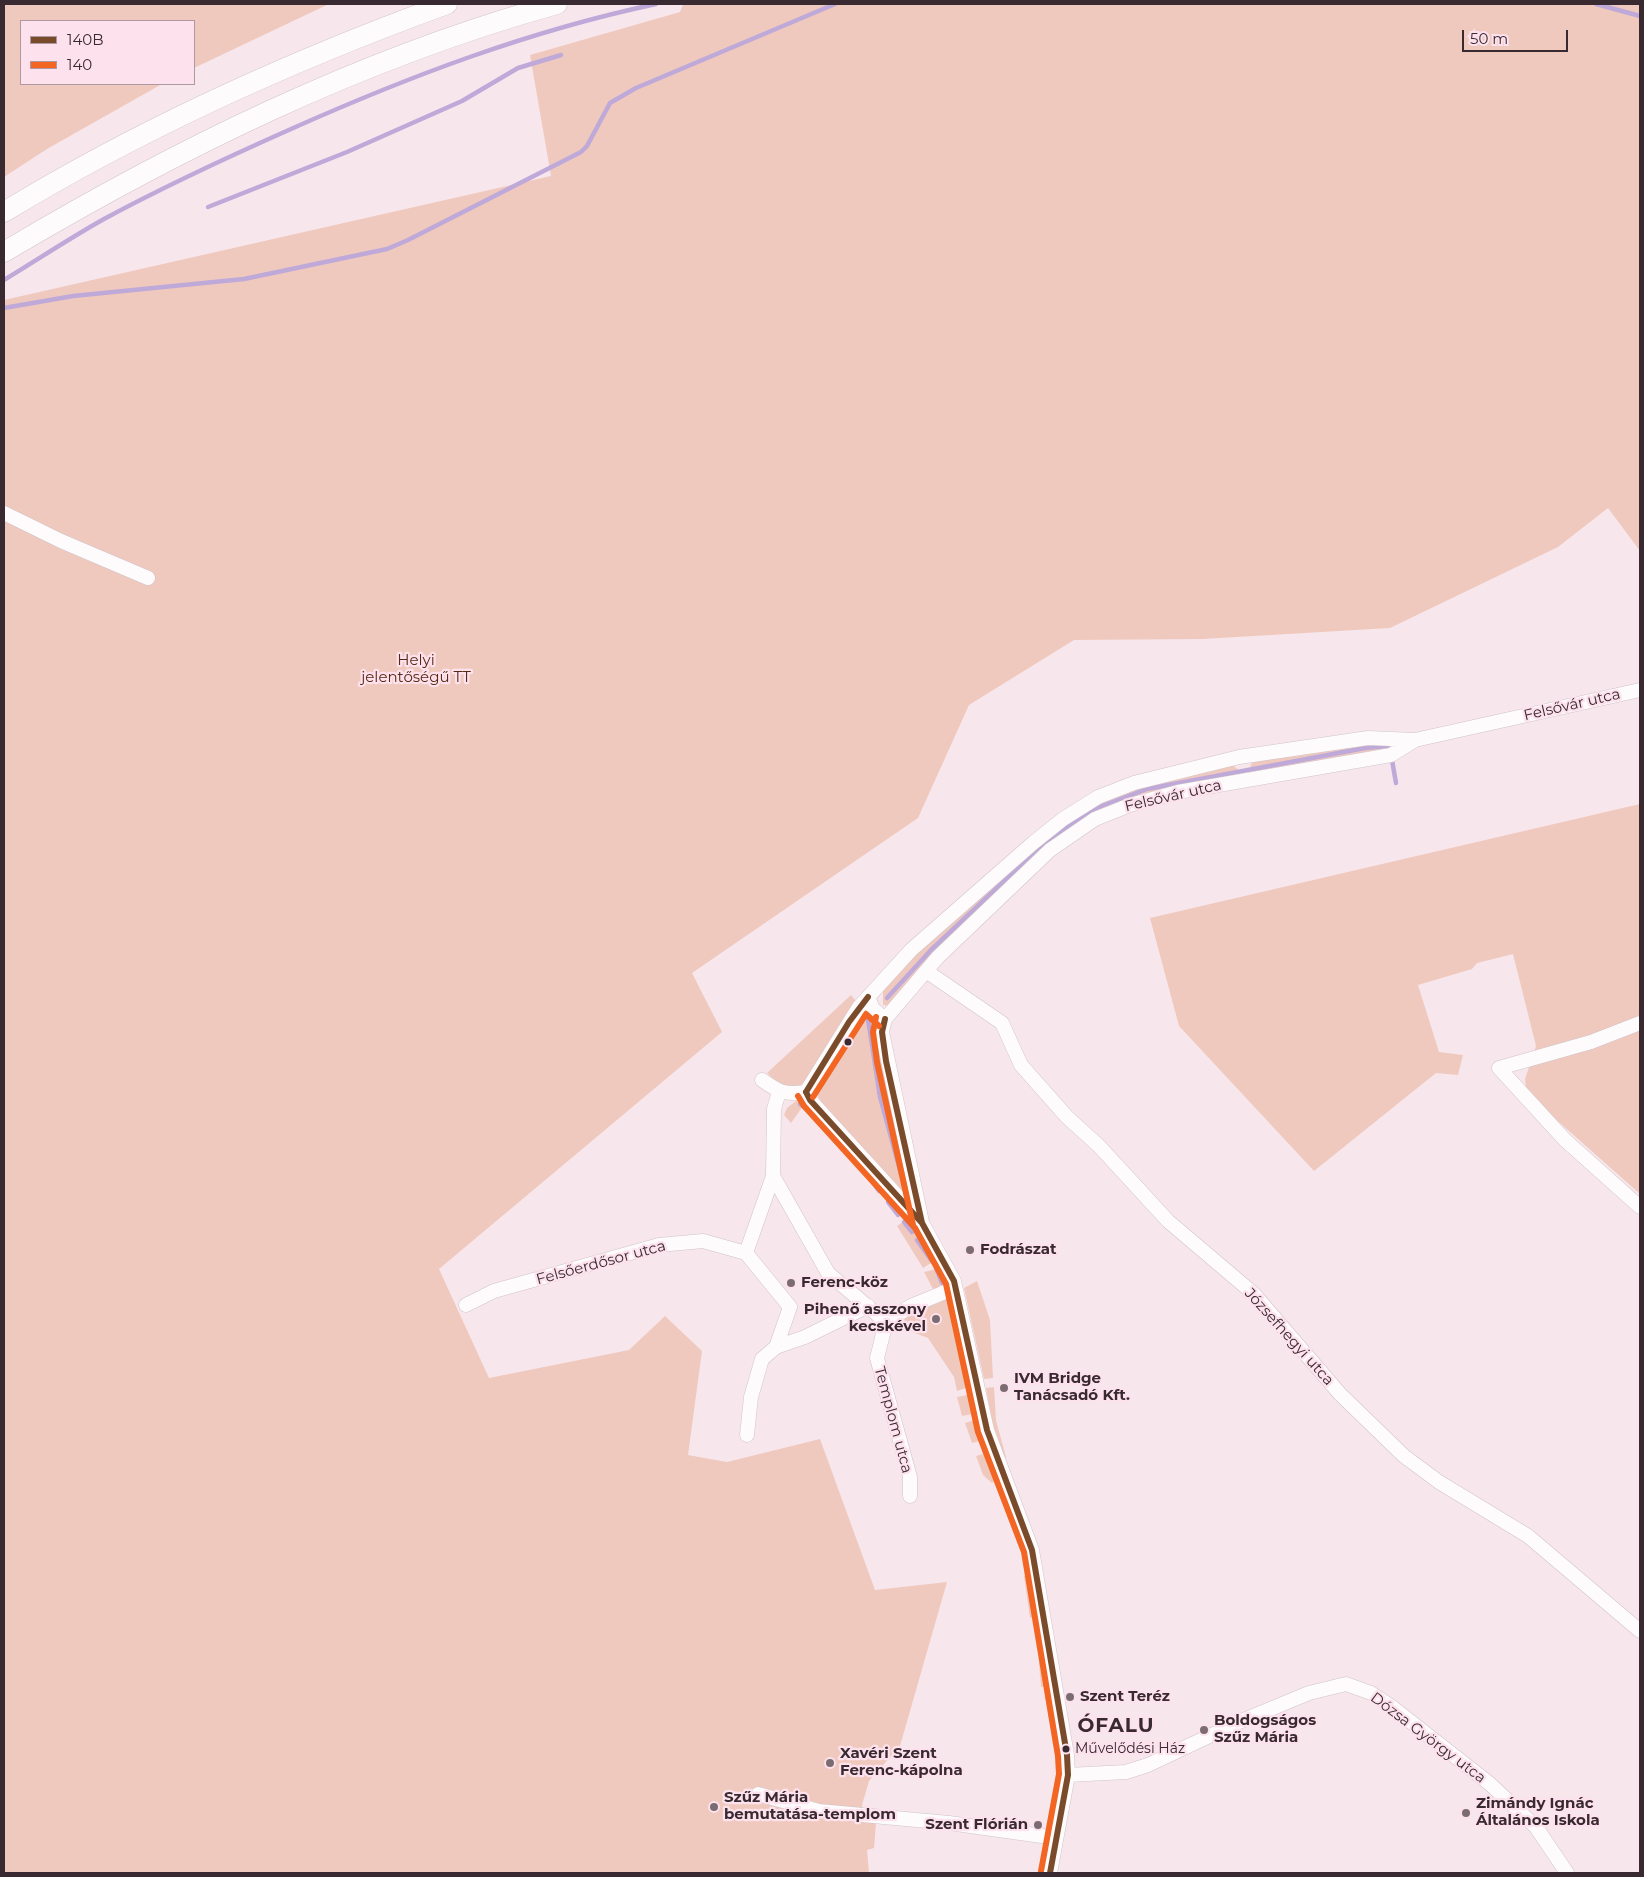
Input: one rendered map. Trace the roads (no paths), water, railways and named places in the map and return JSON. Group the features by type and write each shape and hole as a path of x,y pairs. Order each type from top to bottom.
{"highway":[{"path":"4,212 110,151 191,110 302,59 447,4"},
{"path":"4,252 163,163 330,85 434,44 557,4"}],"street":[{"path":"4,513 61,541 148,578"},
{"name":"Felsővár utca","path":"806,1092 867,1004 911,950 981,887 1063,819 1098,797 1134,783 1239,757 1368,738 1415,740 1640,690"},
{"name":"Felsővár utca","path":"885,1018 938,957 1050,850 1095,819 1130,805 1178,792 1391,755 1415,740"},
{"name":"Józsefhegyi utca","path":"926,971 1002,1023 1020,1065 1067,1117 1099,1146 1168,1221 1254,1294 1340,1394 1404,1456 1439,1482 1528,1536 1640,1631"},
{"path":"867,1004 885,1018 882,1032 886,1061 922,1223"},
{"path":"1640,1023 1591,1042 1499,1068 1565,1140 1640,1206"},
{"path":"762,1080 779,1092 792,1094 806,1092 810,1100 922,1223 950,1272 987,1430 1032,1550 1067,1755 1068,1775 1050,1873"},
{"path":"776,1347 790,1307 746,1253 773,1176 774,1109 779,1092"},
{"path":"773,1176 828,1273 886,1322 911,1306 955,1288"},
{"name":"Felsőerdősor utca","path":"466,1305 494,1291 659,1245 703,1241 746,1253"},
{"path":"747,1435 751,1397 762,1358 776,1347 805,1337 868,1306"},
{"name":"Templom utca","path":"886,1322 877,1358 910,1477 910,1496"},
{"name":"Dózsa György utca","path":"1068,1775 1126,1772 1148,1765 1239,1722 1309,1693 1346,1684 1371,1693 1392,1707 1490,1784 1536,1827 1567,1873"},
{"path":"758,1794 819,1811 949,1823 1056,1838"}],"waterway":[{"path":"4,280 104,219 173,183 380,91 516,41 562,27 656,4"},
{"path":"4,308 73,296 244,279 387,249 581,152 587,146 610,103 636,88 835,4"},
{"path":"1596,4 1640,16"},
{"path":"208,207 347,152 462,101 518,68 561,55"},
{"path":"887,998 931,950 1032,855 1062,830 1094,809 1147,789 1365,748 1386,746 1390,752"},
{"path":"1392,760 1396,783"},
{"path":"868,1019 880,1097 901,1174"},
{"path":"800,1104 811,1111"},
{"path":"851,1155 866,1174"},
{"path":"872,1181 879,1191"},
{"path":"888,1202 898,1215"},
{"path":"904,1222 912,1232"},
{"path":"917,1240 931,1260"},
{"path":"936,1268 942,1283"},
{"path":"950,1297 960,1341"}],"place":[{"name":"Fodrászat","path":"970,1250"},
{"name":"Ferenc-köz","path":"791,1283"},
{"name":"Pihenő asszony kecskével","path":"936,1319"},
{"name":"IVM Bridge Tanácsadó Kft.","path":"1004,1388"},
{"name":"Szent Teréz","path":"1070,1697"},
{"name":"Boldogságos Szűz Mária","path":"1204,1730"},
{"name":"Művelődési Ház","path":"1066,1749"},
{"name":"Xavéri Szent Ferenc-kápolna","path":"830,1763"},
{"name":"Szűz Mária bemutatása-templom","path":"714,1807"},
{"name":"Zimándy Ignác Általános Iskola","path":"1466,1813"},
{"name":"Szent Flórián","path":"1038,1825"}],"district":[{"name":"ÓFALU","path":"1116,1726"}],"park label":[{"name":"Helyi jelentőségű TT","path":"416,670"}]}
